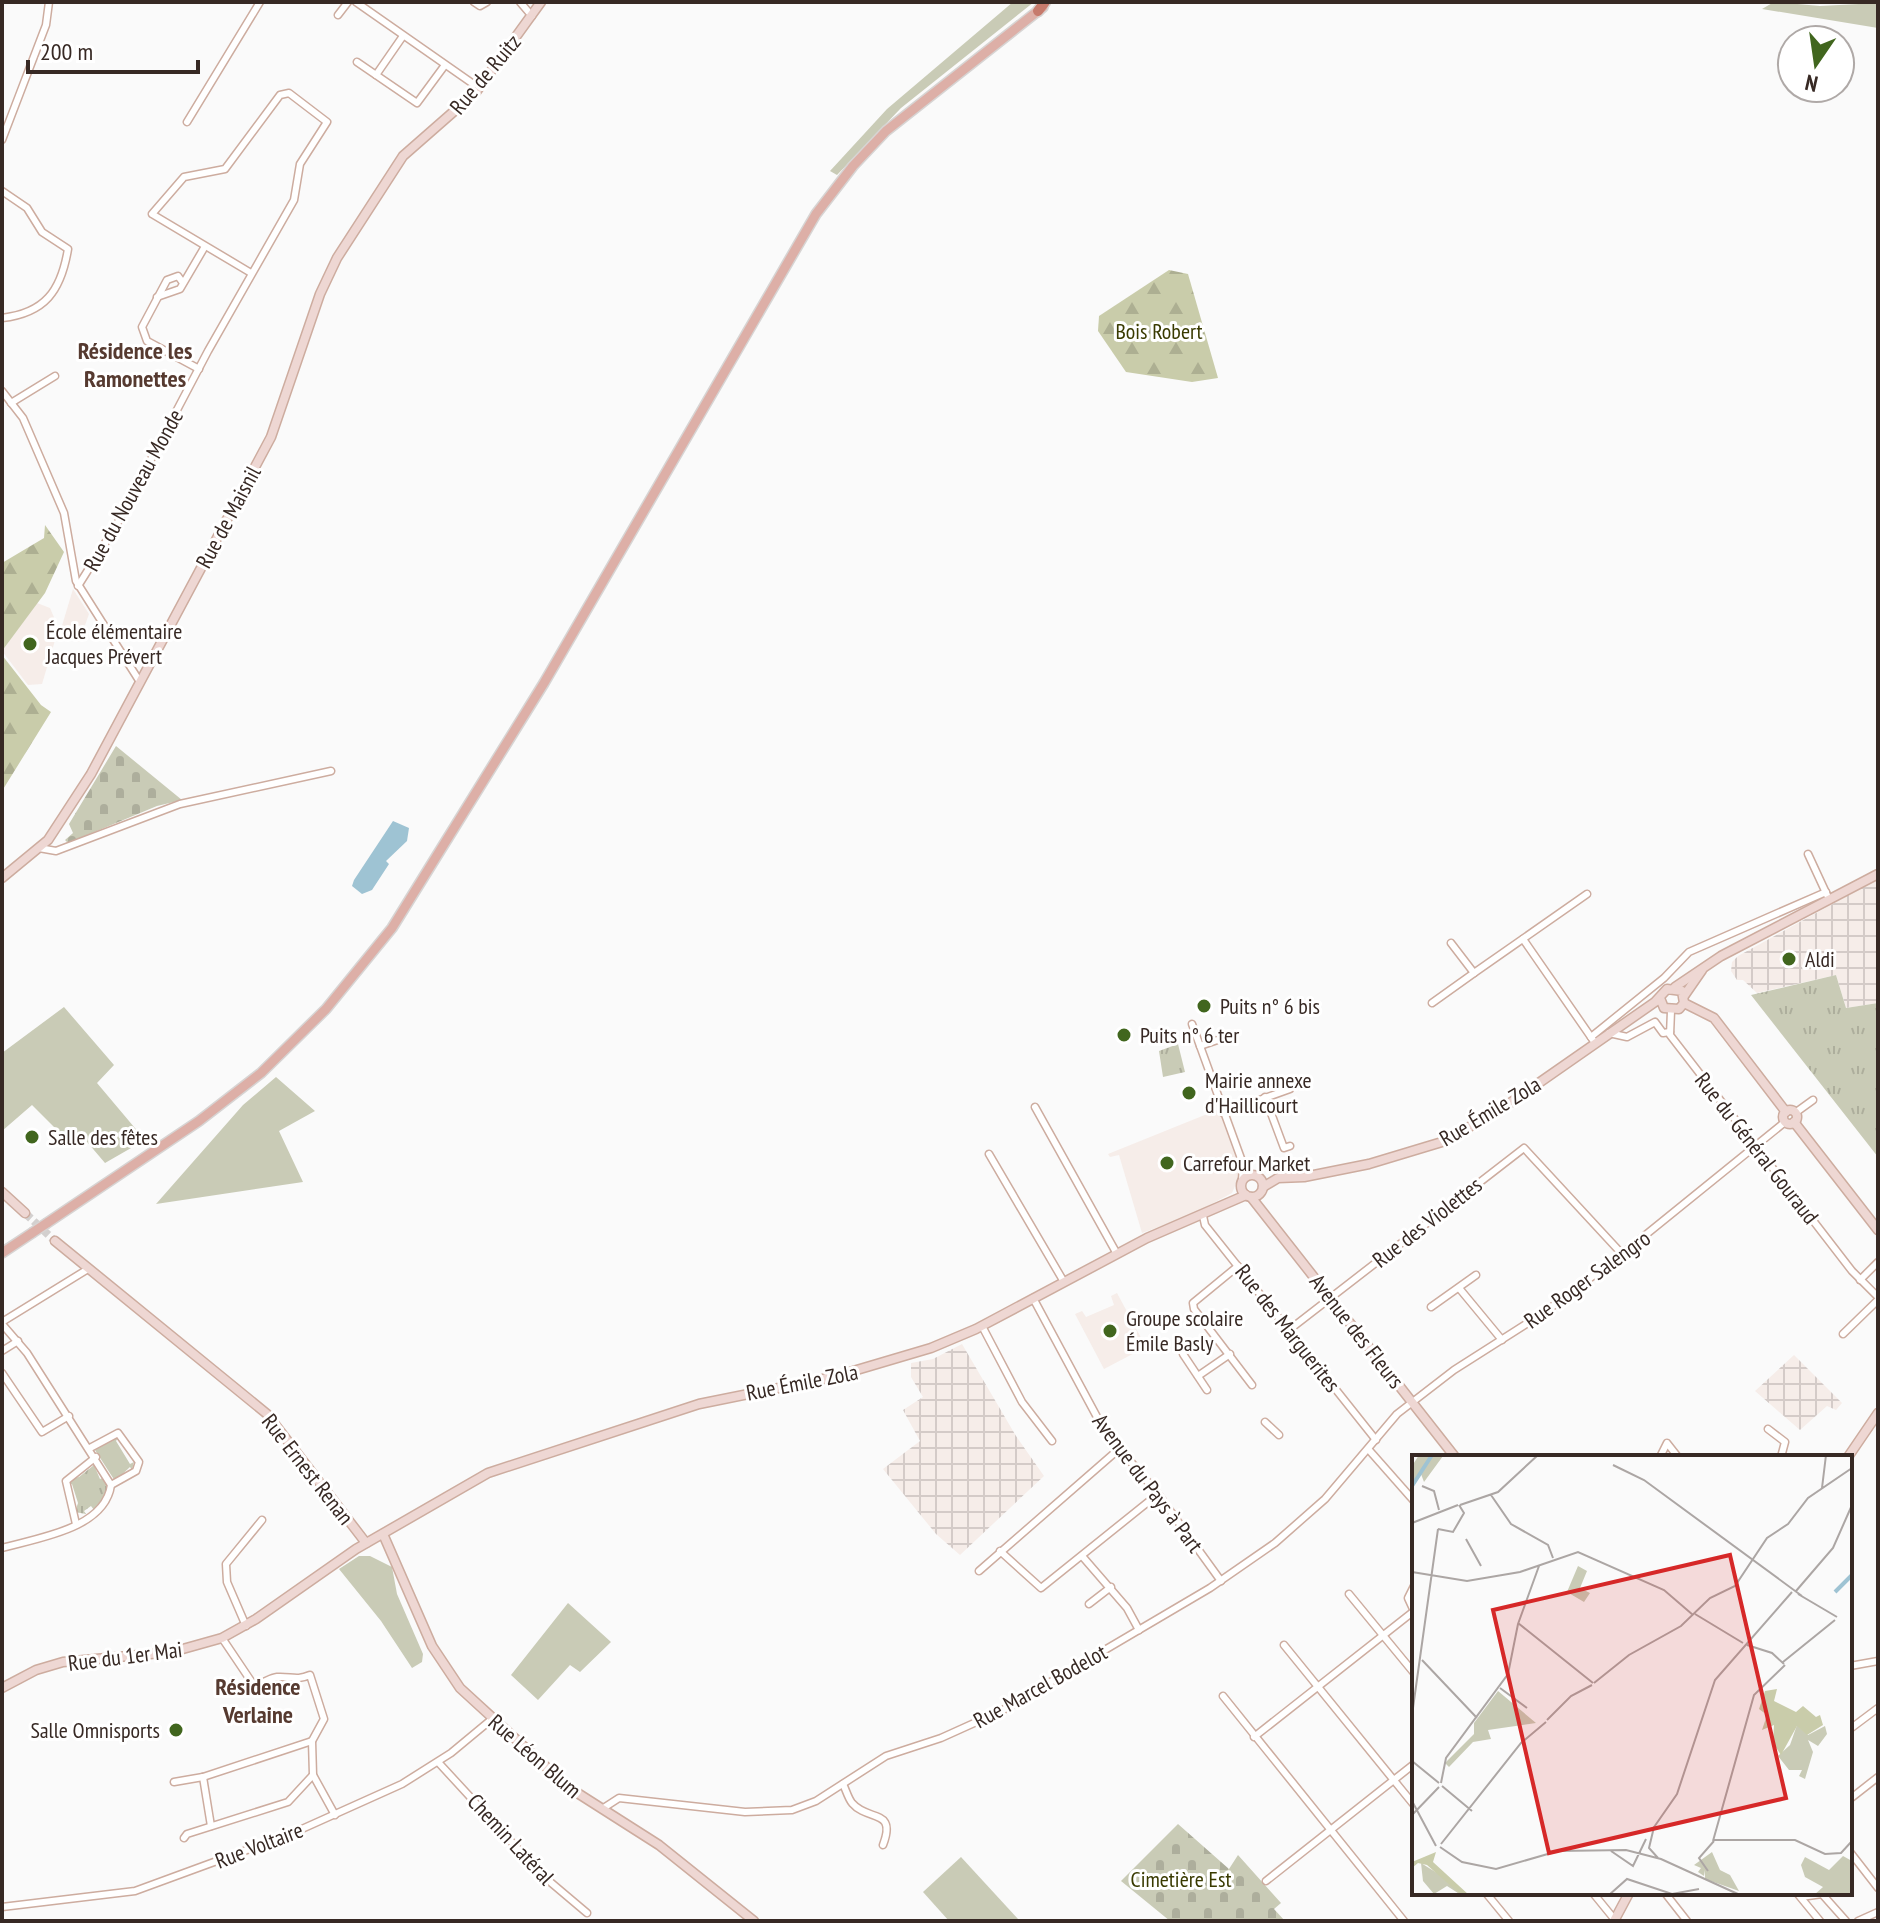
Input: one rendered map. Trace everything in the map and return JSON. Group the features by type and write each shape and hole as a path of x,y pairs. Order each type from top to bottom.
{"main road":[{"path":"2,1253 199,1121 261,1073 354,977 438,859 816,214 853,166 886,131 1046,4"}],"street":[{"path":"2,140 46,25 49,2"},
{"path":"187,122 260,2"},
{"path":"338,15 348,2"},
{"path":"356,2 479,88"},
{"path":"474,2 480,6 487,2"},
{"path":"520,2 532,16"},
{"name":"Rue de Ruitz","path":"421,137 458,111 479,88 541,2"},
{"path":"376,75 403,36"},
{"path":"357,62 417,103 445,65"},
{"name":"Rue du Nouveau Monde","path":"78,586 117,524 251,273 294,200 305,152 327,122 289,93 280,95 225,169 184,177 152,214 204,248"},
{"name":"Rue de Maisnil","path":"2,878 39,848 81,793 271,437 320,294 337,258 403,156 421,137"},
{"path":"2,191 27,208 42,232 68,249 57,288 42,305 28,314 2,318"},
{"path":"157,297 180,289 204,248 251,273"},
{"path":"183,283 173,275 157,297 142,327 147,341 199,369"},
{"path":"11,403 55,376"},
{"path":"2,391 23,418 64,513 70,559 78,586 131,677 140,682"},
{"path":"39,848 56,851 180,804 331,771"},
{"path":"1808,854 1827,895"},
{"path":"1523,939 1593,1040 1684,957 1878,874"},
{"path":"1432,1003 1587,894"},
{"path":"1626,1022 1704,968 1827,895"},
{"path":"1451,943 1474,973"},
{"path":"1626,1022 1668,1009 1679,1009 1704,968"},
{"path":"1609,1033 1627,1037 1655,1022 1663,1033 1670,1032 1668,1009 1657,983"},
{"path":"1675,987 1684,999 1714,1018 1878,1230"},
{"name":"Rue Émile Zola","path":"366,1543 488,1473 525,1458 699,1404 881,1365 982,1326 1147,1238 1203,1216 1270,1180 1369,1164 1442,1142 1500,1110 1593,1040 1626,1022"},
{"path":"1192,1024 1251,1192"},
{"name":"Rue du Général Gouraud","path":"1670,1032 1755,1146 1878,1299"},
{"path":"1200,1046 1235,1034"},
{"path":"1223,1113 1290,1089"},
{"path":"1265,1097 1284,1148 1290,1146"},
{"name":"Rue Roger Salengro","path":"1412,1402 1622,1254 1813,1100"},
{"path":"1035,1107 1117,1254"},
{"name":"Rue des Violettes","path":"1289,1330 1524,1148 1622,1254"},
{"path":"989,1154 1064,1282"},
{"path":"1243,1164 1255,1176 1251,1192"},
{"name":"Rue Émile Zola","path":"1255,1176 1293,1177"},
{"name":"Avenue des Fleurs","path":"1255,1176 1251,1192 1453,1455"},
{"path":"2,1192 25,1213"},
{"name":"Rue des Marguerites","path":"1203,1216 1205,1225 1376,1440"},
{"name":"Rue Ernest Renan","path":"55,1241 267,1414 366,1543"},
{"path":"1860,1280 1878,1262"},
{"path":"1238,1266 1193,1303 1194,1309 1252,1385"},
{"path":"88,1269 2,1323 18,1341 69,1416 111,1485"},
{"path":"1431,1307 1476,1275"},
{"path":"1459,1288 1502,1340"},
{"name":"Avenue du Pays à Part","path":"1033,1298 1097,1420 1158,1494 1221,1581"},
{"path":"1843,1334 1878,1299"},
{"path":"982,1326 1022,1402 1052,1441"},
{"path":"2,1351 18,1341"},
{"path":"1183,1354 1207,1390"},
{"path":"1198,1376 1230,1354"},
{"path":"2,1373 38,1430 46,1433 69,1416"},
{"name":"Rue Marcel Bodelot","path":"602,1809 619,1798 767,1813 812,1803 886,1756 941,1738 1003,1710 1221,1581 1297,1526 1412,1402"},
{"path":"1849,1455 1877,1416"},
{"path":"1265,1422 1279,1435"},
{"path":"1768,1429 1785,1442 1782,1455"},
{"path":"2,1548 76,1524 100,1507 111,1485 136,1471 139,1462 118,1433 90,1448"},
{"path":"1661,1455 1667,1443 1676,1455"},
{"path":"979,1571 1119,1449"},
{"path":"1369,1450 1412,1499"},
{"path":"76,1524 66,1481 96,1457"},
{"path":"1000,1551 1041,1588 1158,1494"},
{"path":"246,1626 227,1582 226,1564 262,1520"},
{"name":"Rue Léon Blum","path":"383,1534 441,1663 460,1688 568,1787 659,1845 754,1921"},
{"name":"Rue du 1er Mai","path":"2,1688 36,1670 63,1662 172,1652 222,1638 246,1626 366,1543"},
{"path":"1082,1556 1111,1587 1139,1630"},
{"path":"1089,1604 1111,1587"},
{"path":"1349,1594 1412,1671"},
{"path":"1254,1737 1412,1613"},
{"path":"222,1638 253,1684 260,1685 276,1677 297,1681 310,1675 324,1719 312,1741 313,1775 335,1815"},
{"path":"1284,1645 1412,1802"},
{"path":"1852,1666 1878,1661"},
{"path":"1223,1696 1404,1921"},
{"path":"1852,1728 1878,1708"},
{"name":"Rue Voltaire","path":"2,1907 135,1891 335,1815 383,1794 438,1762 492,1719"},
{"path":"174,1782 203,1777 312,1741"},
{"name":"Chemin Latéral","path":"438,1762 542,1875 587,1913"},
{"path":"1266,1881 1412,1766"},
{"path":"184,1838 211,1826 288,1802 313,1775"},
{"path":"203,1777 211,1826"},
{"path":"1852,1798 1878,1778"},
{"path":"843,1784 856,1807 884,1820 888,1827 883,1845"},
{"path":"1852,1855 1878,1888"},
{"path":"1488,1895 1509,1921"},
{"path":"1595,1895 1614,1920 1628,1895"},
{"path":"1667,1895 1687,1921"},
{"path":"1799,1895 1820,1921"},
{"path":"1823,1895 1846,1921"},
{"path":"1858,1921 1878,1912"}],"shaded area":[{"path":"73,589 89,614 79,642 63,637 61,629"},
{"name":"École élémentaire Jacques Prévert","path":"37,603 50,608 56,622 56,637 42,684 28,685 2,651"},
{"path":"1878,879 1878,1003 1846,1008 1836,975 1757,993 1743,980 1737,980 1731,971 1732,962 1738,956"},
{"path":"1227,1106 1249,1167 1240,1174 1232,1193 1189,1216 1142,1233 1119,1155 1110,1157 1108,1154"},
{"name":"Groupe scolaire Émile Basly","path":"1117,1293 1146,1347 1104,1369 1075,1314 1082,1311 1086,1317 1114,1305 1111,1296"},
{"path":"962,1344 1016,1436 1044,1476 960,1555 936,1534 883,1469 920,1441 903,1410 923,1397 911,1377 911,1363 933,1359"},
{"path":"1794,1355 1842,1403 1836,1410 1827,1406 1800,1430 1755,1391"}],"green space":[{"path":"1013,2 1034,2 901,108 837,175 830,171 887,109"},
{"path":"1774,2 1820,6 1878,3 1878,28 1856,24 1762,9"},
{"name":"Bois Robert","path":"1169,270 1188,274 1218,378 1192,382 1126,372 1098,331 1099,316"},
{"path":"45,525 64,552 45,593 2,651 2,563 44,538"},
{"path":"2,655 41,705 51,712 2,791"},
{"path":"116,746 182,800 157,806 68,843 65,840 73,833 69,824"},
{"path":"1836,975 1846,1008 1878,1003 1878,1157 1751,995"},
{"path":"64,1007 114,1065 97,1083 145,1140 105,1163 82,1136 71,1144 32,1105 2,1131 2,1053"},
{"path":"1178,1044 1185,1072 1163,1077 1159,1051"},
{"path":"276,1077 315,1111 279,1131 303,1182 156,1204 243,1105"},
{"path":"111,1437 118,1438 116,1441 130,1464 134,1462 132,1470 130,1467 115,1481 95,1450 112,1440"},
{"path":"94,1465 100,1479 105,1477 105,1495 94,1510 91,1506 84,1511 86,1514 75,1512 78,1503 72,1484 69,1485 70,1479 79,1477"},
{"path":"359,1556 370,1556 392,1567 397,1594 423,1654 422,1662 412,1668 381,1621 339,1569"},
{"path":"568,1603 611,1642 580,1672 570,1665 538,1700 511,1675"},
{"name":"Cimetière Est","path":"1178,1824 1229,1869 1238,1855 1281,1903 1274,1909 1285,1921 1170,1921 1121,1881"},
{"path":"961,1857 1018,1919 1016,1921 949,1921 923,1892"}],"water":[{"path":"393,821 409,828 407,841 386,861 389,864 372,890 362,894 352,886 354,880"}],"tunnel":[{"path":"25,1213 55,1241"}],"place":[{"name":"École élémentaire Jacques Prévert","path":"30,644"},
{"name":"Aldi","path":"1789,959"},
{"name":"Puits n° 6 bis","path":"1204,1006"},
{"name":"Puits n° 6 ter","path":"1124,1035"},
{"name":"Mairie annexe d'Haillicourt","path":"1189,1093"},
{"name":"Salle des fêtes","path":"32,1137"},
{"name":"Carrefour Market","path":"1167,1163"},
{"name":"Groupe scolaire Émile Basly","path":"1110,1331"},
{"name":"Salle Omnisports","path":"176,1730"}],"district":[{"name":"Résidence les Ramonettes","path":"135,365"},
{"name":"Résidence Verlaine","path":"258,1701"}]}
